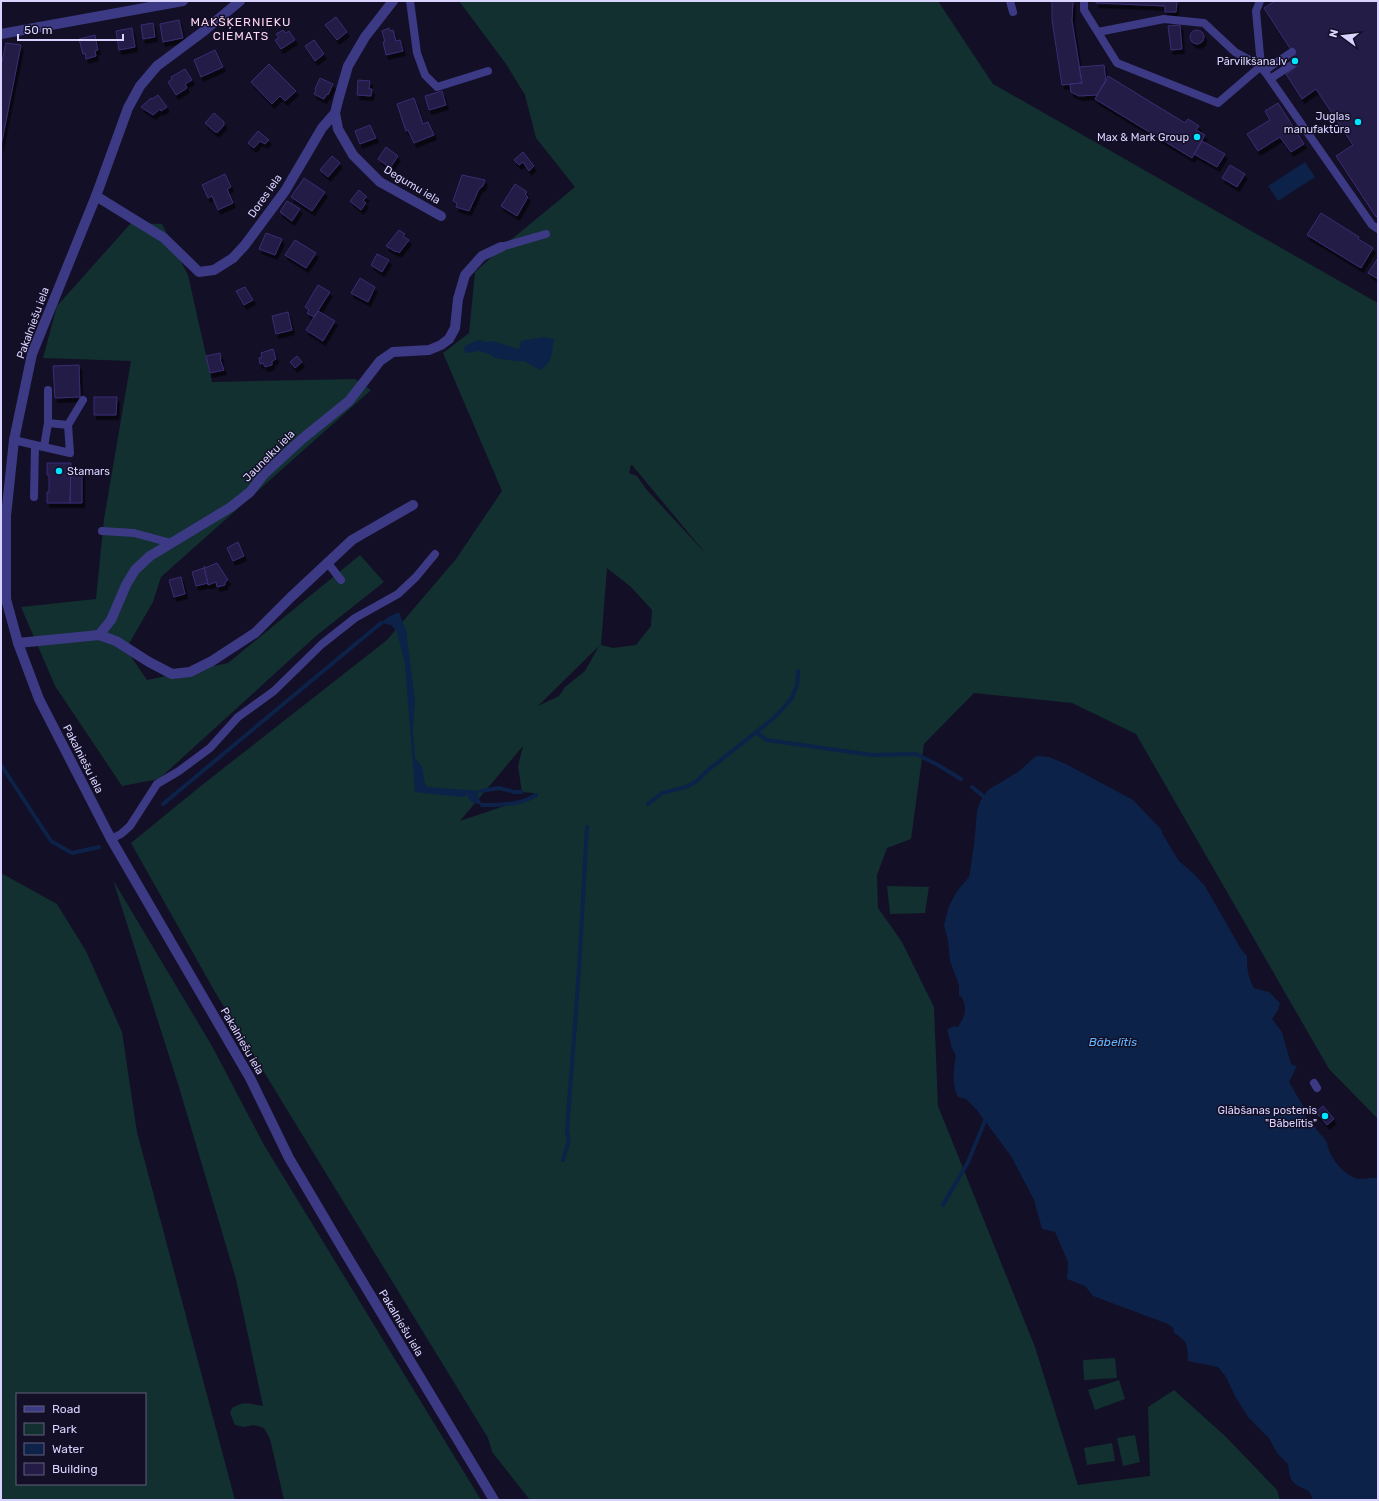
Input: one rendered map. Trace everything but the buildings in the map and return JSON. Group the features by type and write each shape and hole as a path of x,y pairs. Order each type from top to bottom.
{"street":[{"path":"1,34 180,1"},
{"name":"Pakalniešu iela","path":"240,1 204,31 157,66 140,86 128,108 96,196 32,354 14,440 6,516 6,599 18,643 38,699 111,839 250,1078 297,1171 494,1500"},
{"name":"Dores iela","path":"96,196 164,238 199,272 214,270 233,258 245,245 285,191 322,128 335,113 348,66 365,37 393,1"},
{"name":"Degumu iela","path":"335,113 338,129 353,155 380,182 441,216"},
{"name":"Jaunelku iela","path":"99,634 111,620 126,584 135,570 150,556 230,507 250,492 264,474 302,439 350,401 380,361 393,352 429,350 450,339 455,328 458,299 465,275 482,256 501,247"},
{"path":"18,643 99,634 116,641 149,662 172,674 190,672 212,661 255,633 327,562 352,540 413,505"}],"lane":[{"path":"410,1 417,53 425,75 437,87 488,70"},
{"path":"1010,1 1014,12"},
{"path":"1084,1 1084,10 1117,63 1218,103 1262,69 1292,52"},
{"path":"1260,1 1256,11 1262,69"},
{"path":"1098,32 1164,19 1204,23 1235,52 1262,69 1372,225 1378,229"},
{"path":"1270,79 1293,64"},
{"path":"501,247 546,234"},
{"path":"34,497 40,446 48,423 48,390"},
{"path":"14,440 70,453 68,425 83,400"},
{"path":"48,423 68,425"},
{"path":"102,531 134,533 171,543"},
{"path":"111,839 121,834 130,826 157,784 179,771 210,748 238,718 274,691 322,644 355,618 398,594 416,577 435,554"},
{"path":"327,562 341,580"}],"green space":[{"path":"459,1 938,1 993,84 1378,303 1378,1119 1329,1069 1136,734 1072,703 974,693 924,744 911,839 887,848 877,875 878,908 902,942 934,1007 938,1106 1035,1347 1078,1485 1150,1476 1148,1407 1174,1390 1225,1436 1277,1490 1280,1500 530,1500 492,1452 488,1438 215,992 131,843 202,785 387,640 456,559 502,491 443,353 469,333 475,272 506,244 575,187 536,138 525,95 506,64","holes":["632,465 706,554 646,489 637,476 629,473","607,568 631,587 652,610 651,626 636,645 613,648 601,645","599,646 585,671 565,687 559,696 538,706","523,746 518,766 522,792 533,793 536,795 460,821"]},
{"path":"131,223 162,224 188,275 212,382 355,379 371,390 161,577 153,602 126,649 147,680 228,663 360,555 384,582 316,636 159,779 122,786 55,686 21,607 96,599 104,519 131,361 43,358 57,306"},
{"path":"1,873 57,904 86,951 122,1032 137,1132 235,1500 1,1500"},
{"path":"113,880 212,1046 264,1145 481,1500 284,1500 270,1439 264,1428 254,1425 243,1427 235,1425 230,1413 232,1408 244,1403 263,1406 236,1279 178,1084"},
{"path":"887,886 929,887 925,913 890,914"},
{"path":"1115,1358 1117,1378 1084,1380 1083,1360"},
{"path":"1119,1380 1125,1399 1095,1410 1088,1390"},
{"path":"1135,1435 1140,1462 1123,1466 1117,1438"},
{"path":"1112,1443 1115,1461 1087,1465 1084,1448"}],"water":[{"path":"1305,162 1315,177 1278,201 1268,186"},
{"path":"544,337 554,339 550,360 548,364 540,370 524,361 495,358 489,354 479,351 465,353 464,347 479,340 486,342 492,341 519,349 521,341"},
{"path":"399,612 406,630 415,701 413,729 415,758 422,767 425,784 427,787 482,791 477,794 482,805 471,802 467,795 462,797 415,792 405,664 397,632 391,625 381,623 388,617"},
{"name":"Bābelītis","path":"1035,757 1049,757 1066,764 1133,800 1161,829 1179,861 1205,886 1241,949 1247,956 1248,973 1254,988 1269,992 1280,1003 1278,1010 1272,1019 1282,1032 1292,1065 1297,1066 1289,1082 1303,1106 1302,1112 1327,1142 1330,1153 1343,1170 1359,1179 1378,1178 1378,1500 1313,1500 1307,1490 1292,1481 1288,1464 1277,1453 1269,1438 1249,1418 1236,1398 1226,1377 1218,1367 1188,1361 1185,1342 1174,1333 1173,1328 1168,1324 1093,1296 1085,1286 1067,1279 1068,1262 1055,1232 1042,1229 1034,1200 1011,1156 976,1109 966,1099 958,1097 956,1093 954,1066 956,1056 951,1046 947,1030 953,1026 958,1027 964,1016 965,1008 961,996 959,996 959,985 950,961 948,941 944,925 949,906 957,891 969,877 977,811 980,802 988,790 1018,772"}],"waterway":[{"path":"163,804 381,623"},
{"path":"648,804 662,793 686,787 697,781 707,771 775,717 792,698 797,685 798,671"},
{"path":"756,732 767,740 872,755 916,754 961,779"},
{"path":"1,765 51,841 72,853 99,847"},
{"path":"972,787 983,796"},
{"path":"482,791 499,788 522,792"},
{"path":"482,805 517,803 536,795"},
{"path":"563,1160 569,1140 567,1131 579,970 587,827"},
{"path":"943,1205 968,1162 985,1121"}],"place":[{"name":"Pārvilkšana.lv","path":"1295,61"},
{"name":"Juglas manufaktūra","path":"1358,122"},
{"name":"Max & Mark Group","path":"1197,137"},
{"name":"Stamars","path":"59,471"},
{"name":"Glābšanas postenis \"Bābelītis\"","path":"1325,1116"}],"district":[{"name":"MAKŠĶERNIEKU CIEMATS","path":"241,29"}]}
